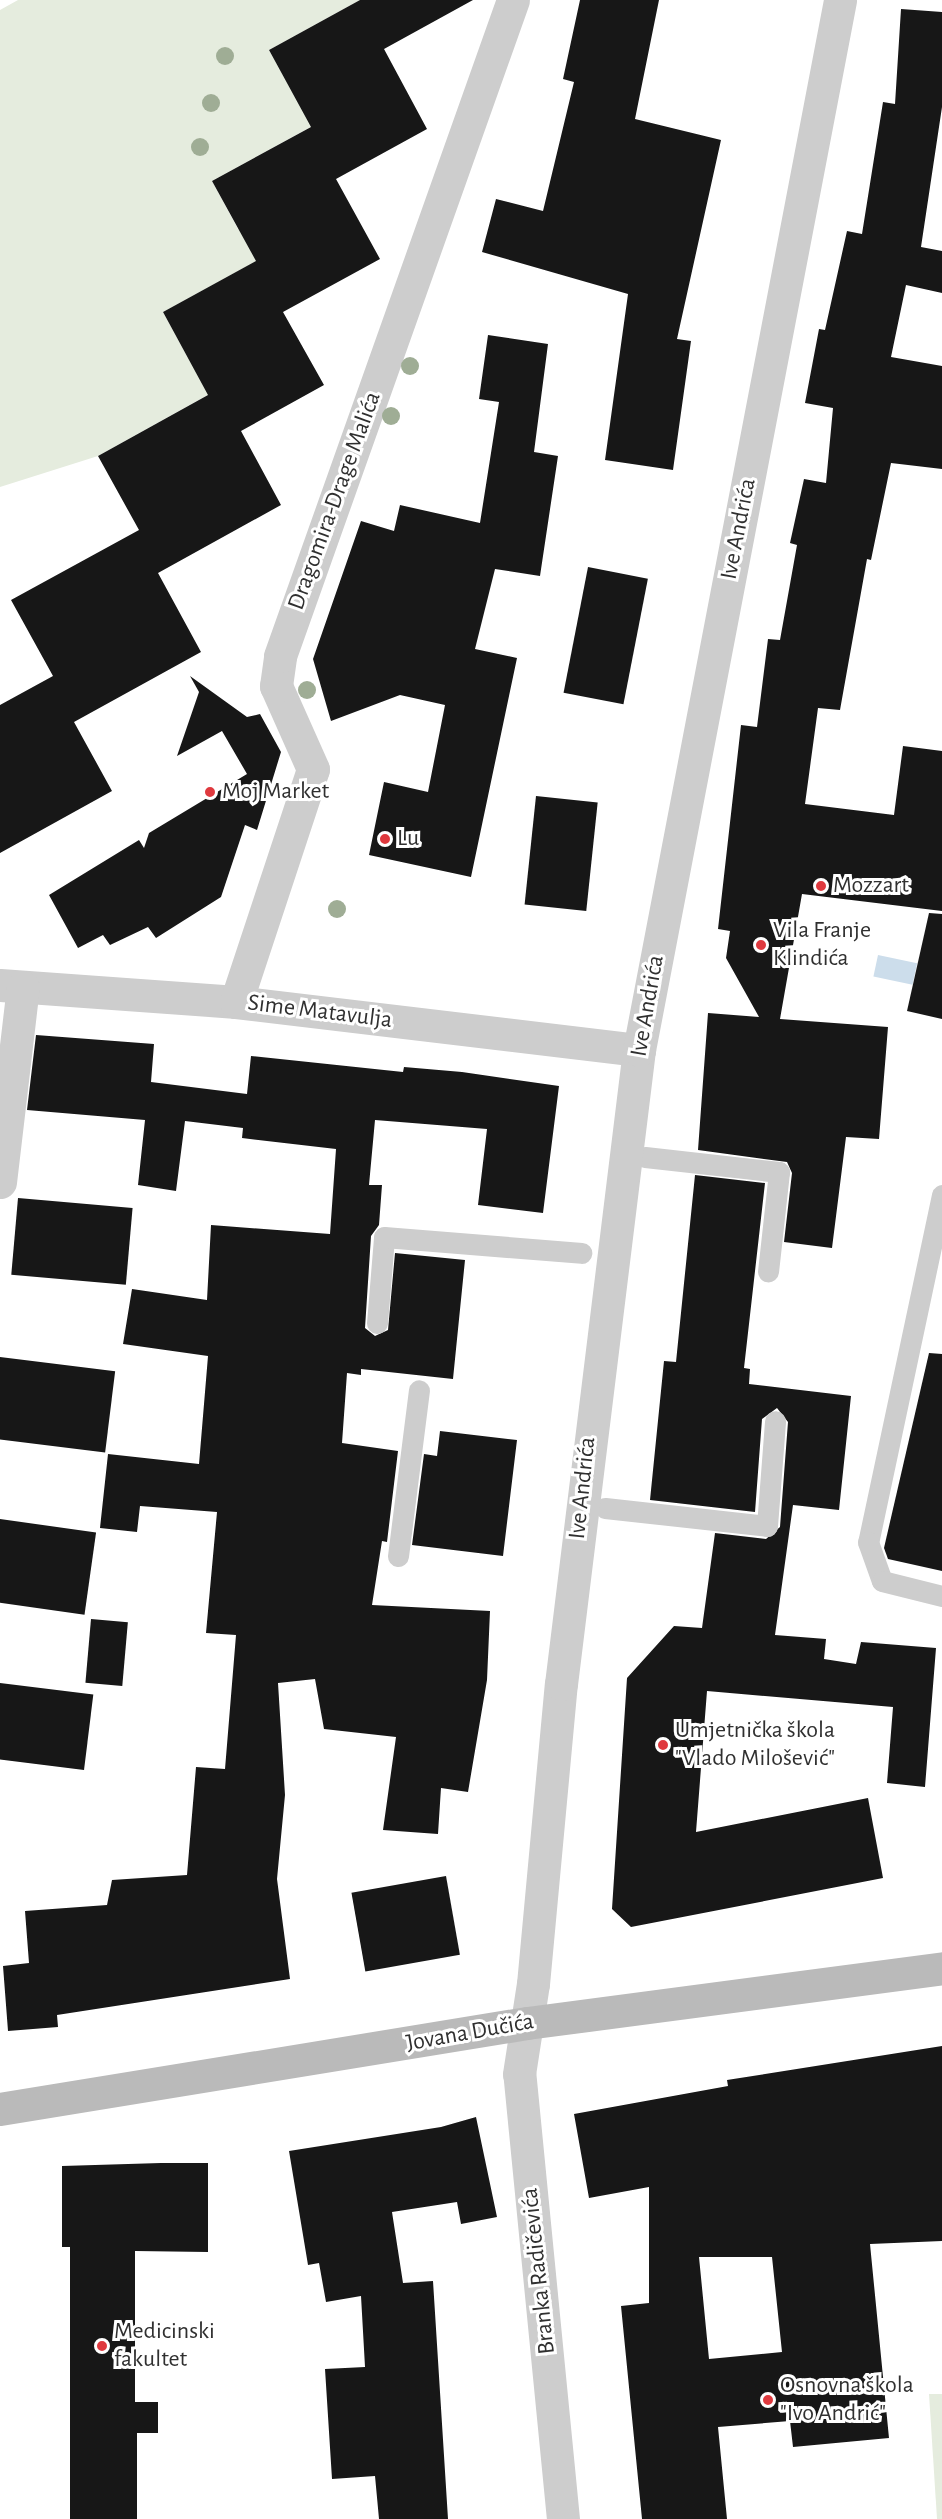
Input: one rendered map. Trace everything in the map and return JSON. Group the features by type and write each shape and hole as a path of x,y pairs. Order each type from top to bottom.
{"street":[{"name":"Dragomira-Drage Malića","path":"236,1002 313,769 276,686 280,656 513,0"},
{"name":"Ive Andrića","path":"527,2023 589,1437 639,1050 840,0"},
{"name":"Sime Matavulja","path":"11,986 236,1002 639,1050"},
{"path":"0,1182 11,986"},
{"name":"Jovana Dučića","path":"0,2109 527,2023 942,1968"},
{"name":"Branka Radičevića","path":"527,2023 519,2074 563,2519"}],"lane":[{"path":"645,1157 779,1172 768,1271"},
{"path":"942,1195 868,1542 882,1581 942,1596"},
{"path":"377,1323 384,1237 581,1253"},
{"path":"398,1556 418,1390"},
{"path":"605,1508 767,1526 775,1421"}],"shaded area":[{"path":"18,0 360,0 269,50 294,95 327,118 212,181 238,229 271,253 163,312 188,358 231,382 98,456 0,487 0,10"},
{"path":"929,2394 942,2394 942,2519 937,2519"}],"water":[{"path":"878,955 917,963 913,985 873,977"}],"building":[{"path":"360,0 473,0 384,49 427,129 336,179 380,259 283,312 324,385 241,431 281,505 158,573 201,652 74,722 112,791 0,853 0,705 53,676 11,600 139,530 98,456 208,395 163,312 256,261 212,181 311,127 269,50"},
{"path":"580,0 659,0 635,119 721,140 677,339 691,341 673,470 605,460 628,294 482,252 496,199 543,211 574,82 563,79"},
{"path":"901,9 942,12 942,107 921,247 942,251 942,293 906,285 891,357 942,366 942,469 891,463 871,560 867,559 840,710 818,708 805,804 894,815 903,746 942,751 942,911 802,894 780,1019 888,1027 879,1139 846,1137 832,1248 784,1242 792,1173 787,1162 698,1150 708,1013 759,1017 726,958 730,931 718,929 741,725 757,727 768,639 780,640 797,545 790,543 804,479 826,483 833,408 805,403 819,329 825,330 847,231 862,234 883,102 895,104"},
{"path":"488,335 548,344 534,452 558,456 540,576 495,569 475,649 517,658 471,877 369,855 384,782 428,792 445,705 400,695 331,721 313,659 361,521 394,531 400,505 480,523 499,402 479,399"},
{"path":"588,567 648,579 623,704 564,693"},
{"name":"Moj Market","path":"190,676 247,717 260,714 281,752 257,830 245,825 221,897 156,938 148,927 110,945 103,935 78,948 49,895 139,840 144,848 149,833 247,774 222,731 177,756 199,692"},
{"path":"536,796 598,802 586,911 525,904"},
{"path":"929,913 942,914 942,1019 907,1011"},
{"path":"36,1035 154,1044 151,1082 247,1094 251,1056 403,1072 404,1067 462,1072 559,1086 543,1213 478,1205 487,1129 375,1120 369,1185 382,1185 379,1225 371,1236 365,1328 375,1336 388,1330 395,1253 465,1260 453,1379 361,1369 361,1375 347,1373 342,1443 398,1451 387,1542 382,1541 372,1605 490,1611 487,1680 468,1792 441,1788 438,1834 383,1830 396,1737 324,1729 315,1679 278,1683 285,1795 277,1879 290,1979 57,2015 58,2027 8,2031 3,1966 29,1963 25,1911 107,1905 112,1880 187,1875 196,1767 225,1769 236,1635 206,1633 217,1512 140,1506 137,1532 100,1528 108,1454 199,1464 208,1356 123,1344 132,1289 207,1300 211,1225 330,1234 336,1149 242,1138 243,1128 185,1121 176,1191 138,1185 145,1120 27,1110"},
{"path":"695,1175 765,1183 744,1368 750,1369 749,1384 851,1396 839,1510 793,1505 775,1635 826,1639 824,1659 856,1664 861,1642 936,1648 925,1787 887,1783 893,1707 707,1691 696,1832 868,1798 883,1878 631,1927 612,1909 627,1678 674,1626 702,1628 715,1533 766,1539 780,1527 788,1422 777,1408 762,1419 755,1512 650,1500 664,1361 676,1362"},
{"path":"18,1198 133,1208 126,1285 11,1275"},
{"path":"929,1353 942,1354 942,1571 888,1559 884,1548"},
{"path":"0,1357 115,1371 105,1453 0,1440"},
{"path":"440,1431 517,1440 503,1556 412,1545 424,1454 437,1456"},
{"path":"0,1519 96,1532 85,1615 0,1603"},
{"path":"91,1619 128,1622 122,1686 85,1683"},
{"path":"0,1683 93,1694 84,1770 0,1760"},
{"path":"446,1876 460,1955 365,1971 351,1893"},
{"path":"942,2046 942,2241 870,2244 889,2438 793,2447 790,2421 718,2427 727,2519 642,2519 621,2306 649,2303 649,2187 589,2198 574,2114 728,2086 727,2080","holes":["699,2257 772,2257 782,2352 709,2359"]},
{"path":"476,2117 497,2217 461,2224 457,2202 392,2212 403,2283 433,2281 448,2519 379,2519 375,2476 332,2479 325,2369 365,2367 361,2296 326,2302 319,2263 308,2265 289,2151 441,2127"},
{"name":"Medicinski fakultet","path":"208,2163 208,2252 135,2251 135,2402 158,2402 158,2433 137,2433 137,2519 70,2519 70,2247 62,2247 62,2166"}],"place":[{"name":"Moj Market","path":"210,792"},
{"name":"Lu","path":"385,839"},
{"name":"Mozzart","path":"821,886"},
{"name":"Vila Franje Klindića","path":"761,945"},
{"name":"Umjetnička škola \"Vlado Milošević\"","path":"663,1745"},
{"name":"Medicinski fakultet","path":"102,2346"},
{"name":"Osnovna škola \"Ivo Andrić\"","path":"768,2400"}]}
